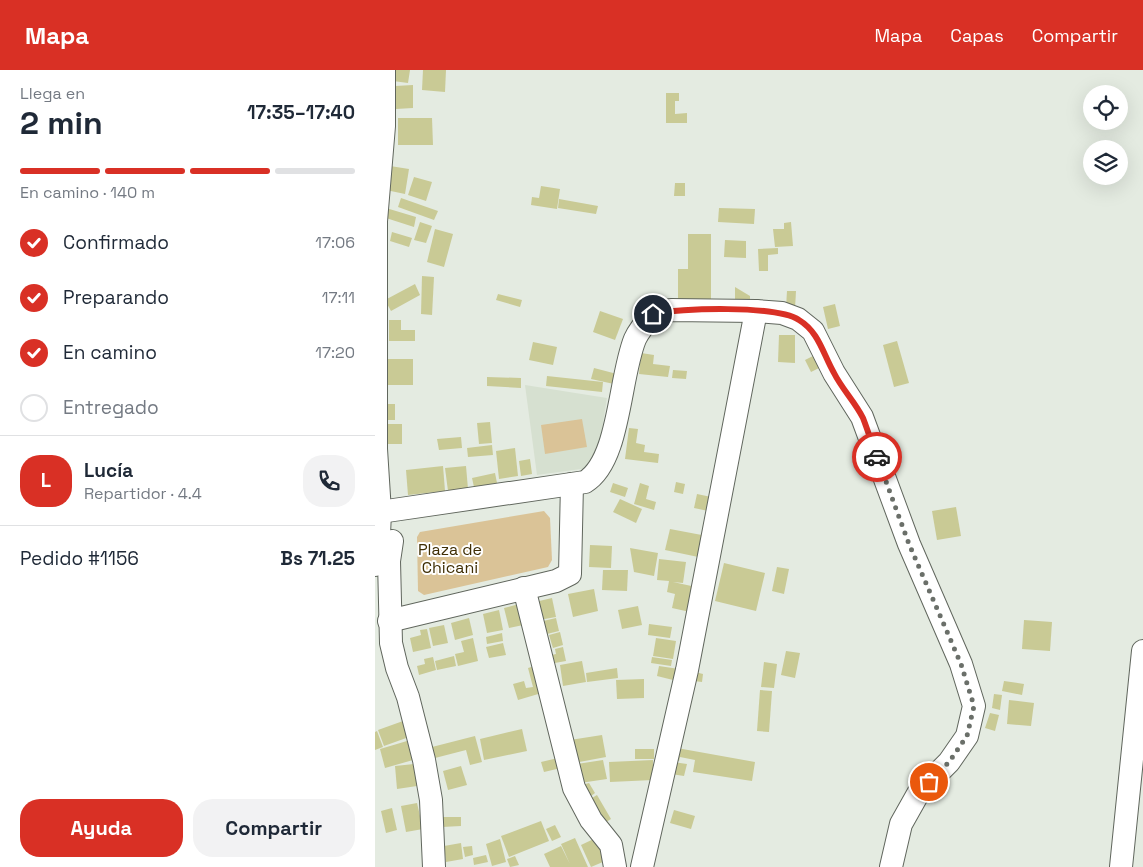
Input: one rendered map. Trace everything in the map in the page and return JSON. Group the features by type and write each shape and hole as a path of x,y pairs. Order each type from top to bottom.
{"street":[{"path":"375,565 378,557 380,512 376,449 376,222 384,126 384,70"},
{"path":"380,512 585,482 595,476 606,459 626,368 635,339 653,314 671,310 756,311 782,313 798,319 813,331 834,374 862,417 909,544 961,664 974,706 967,736 949,762 919,792 901,824 891,867"},
{"path":"642,867 691,651 756,311"},
{"path":"389,622 556,582 570,574 572,484"},
{"path":"380,512 394,531 389,561 391,643 397,668 408,697 424,760 431,800 434,867"},
{"path":"525,588 574,788 591,820 611,845 615,867"},
{"path":"1121,867 1143,651"}],"shaded area":[{"path":"525,385 607,398 596,467 537,475"}],"green space":[{"path":"582,419 587,447 545,454 541,425"},
{"name":"Plaza de Chicani","path":"544,511 550,518 552,560 548,567 424,595 418,591 417,537 420,532"}],"building":[{"path":"394,70 410,70 408,83 393,81"},
{"path":"423,70 446,70 445,92 422,90"},
{"path":"413,85 413,108 396,109 395,86"},
{"path":"666,93 679,93 679,101 675,101 675,114 687,113 687,123 666,123"},
{"path":"398,118 432,118 433,145 398,145"},
{"path":"390,166 409,169 405,194 386,190"},
{"path":"414,177 432,182 426,201 408,195"},
{"path":"675,183 685,183 685,196 674,196"},
{"path":"541,186 560,189 557,209 531,205 532,197 539,198"},
{"path":"401,198 438,211 434,220 398,207"},
{"path":"559,199 598,206 596,214 558,208"},
{"path":"386,208 416,217 414,227 386,218"},
{"path":"719,208 755,209 754,224 718,222"},
{"path":"420,222 432,226 426,243 414,240"},
{"path":"791,222 793,246 775,247 773,229 784,229 784,223"},
{"path":"435,229 453,234 444,267 427,262"},
{"path":"392,232 412,238 409,247 390,241"},
{"path":"688,234 711,234 711,301 678,302 678,269 688,269"},
{"path":"725,240 746,241 746,258 724,257"},
{"path":"778,248 778,254 768,255 768,271 759,271 758,249"},
{"path":"422,276 434,277 432,315 421,314"},
{"path":"415,284 420,295 391,311 385,300"},
{"path":"735,287 750,296 750,305 735,304"},
{"path":"787,291 796,291 795,309 786,308"},
{"path":"498,294 522,300 520,307 496,300"},
{"path":"835,304 840,326 828,329 823,307"},
{"path":"600,311 623,319 615,340 593,332"},
{"path":"389,320 401,320 401,330 415,330 415,341 389,341"},
{"path":"779,335 795,335 795,363 778,362"},
{"path":"897,341 909,383 894,387 883,345"},
{"path":"533,342 557,347 553,365 529,360"},
{"path":"641,353 654,355 653,364 670,366 668,377 639,374"},
{"path":"815,355 821,367 811,372 805,360"},
{"path":"386,359 413,359 413,385 386,385"},
{"path":"594,368 617,374 614,384 591,379"},
{"path":"673,370 687,371 686,379 672,378"},
{"path":"547,376 603,382 602,392 546,386"},
{"path":"487,377 521,378 521,388 487,386"},
{"path":"383,404 395,404 395,420 383,420"},
{"path":"490,422 492,443 479,444 477,423"},
{"path":"384,424 402,424 402,444 384,444"},
{"path":"629,428 638,429 636,443 645,445 644,452 659,454 658,463 625,459"},
{"path":"461,437 462,448 439,450 437,439"},
{"path":"492,445 493,455 468,457 467,448"},
{"path":"515,448 518,476 499,479 496,451"},
{"path":"530,459 532,474 521,476 519,461"},
{"path":"443,466 445,491 408,495 406,470"},
{"path":"466,466 468,489 448,491 445,468"},
{"path":"495,473 497,483 474,487 472,478"},
{"path":"676,482 685,484 683,494 674,492"},
{"path":"613,483 628,488 625,497 610,492"},
{"path":"640,483 649,486 646,499 656,502 654,510 634,504"},
{"path":"697,494 716,498 713,512 694,508"},
{"path":"620,499 642,509 636,523 613,512"},
{"path":"956,507 961,536 937,540 932,511"},
{"path":"670,529 707,536 703,558 665,550"},
{"path":"590,545 612,546 611,568 589,567"},
{"path":"630,548 658,553 654,576 634,572"},
{"path":"659,559 686,562 683,583 673,582 696,587 690,612 672,608 675,594 667,592 669,581 657,580"},
{"path":"724,563 765,573 756,611 715,601"},
{"path":"777,567 789,569 784,594 772,591"},
{"path":"603,570 628,570 627,591 602,590"},
{"path":"594,589 598,611 573,617 568,594"},
{"path":"552,598 556,617 539,620 535,602"},
{"path":"523,603 528,624 509,628 504,608"},
{"path":"638,606 642,625 622,629 618,610"},
{"path":"499,610 503,630 487,633 483,614"},
{"path":"469,618 473,635 455,640 451,623"},
{"path":"556,618 559,631 543,635 539,622"},
{"path":"1024,620 1052,622 1050,651 1022,649"},
{"path":"649,624 672,627 670,638 648,635"},
{"path":"444,625 448,643 433,646 429,628"},
{"path":"427,629 431,648 413,652 410,638 421,635 420,630"},
{"path":"560,632 563,645 553,648 549,635"},
{"path":"502,633 503,641 487,644 486,637"},
{"path":"473,638 478,661 458,666 455,654 464,652 461,641"},
{"path":"656,638 676,641 673,659 653,656"},
{"path":"503,643 506,655 489,658 486,647"},
{"path":"563,647 566,661 549,664 547,656 556,654 555,649"},
{"path":"786,651 800,653 795,678 781,675"},
{"path":"454,656 456,666 437,670 435,661"},
{"path":"433,657 436,670 419,675 417,666 425,664 424,659"},
{"path":"652,657 672,660 671,666 651,663"},
{"path":"582,661 586,682 563,686 560,665"},
{"path":"764,662 777,664 774,688 761,687"},
{"path":"538,665 545,692 518,700 513,684 524,681 526,688 533,687 528,668"},
{"path":"659,666 679,669 677,681 657,676"},
{"path":"617,668 618,678 587,682 586,673"},
{"path":"695,672 703,674 702,682 694,681"},
{"path":"644,679 644,698 617,699 616,680"},
{"path":"1004,681 1024,684 1022,695 1002,691"},
{"path":"760,690 772,691 769,732 757,731"},
{"path":"994,694 1002,695 1000,710 992,708"},
{"path":"1009,700 1034,703 1031,726 1007,724"},
{"path":"990,713 999,715 995,731 985,728"},
{"path":"403,721 409,737 384,746 378,730"},
{"path":"522,729 527,751 484,760 480,739"},
{"path":"377,731 383,747 375,750 375,732"},
{"path":"602,735 606,757 574,763 570,740"},
{"path":"475,736 482,762 470,765 466,750 435,758 432,747"},
{"path":"407,741 413,760 385,768 380,749"},
{"path":"677,748 755,762 752,781 693,772 695,760 680,757 679,761 674,760"},
{"path":"635,749 654,749 654,759 635,759"},
{"path":"558,758 561,768 544,772 541,762"},
{"path":"603,760 607,779 580,783 577,764"},
{"path":"653,760 653,780 610,782 609,762"},
{"path":"673,762 687,764 684,776 671,774"},
{"path":"414,764 417,786 397,789 395,766"},
{"path":"461,766 467,785 448,790 443,771"},
{"path":"589,783 595,793 587,799 578,786"},
{"path":"597,795 611,819 601,825 587,801"},
{"path":"417,803 423,829 406,832 401,806"},
{"path":"392,808 397,830 386,833 381,811"},
{"path":"674,810 695,816 691,829 670,823"},
{"path":"442,817 461,817 461,826 442,827"},
{"path":"541,821 549,841 509,857 501,836"},
{"path":"555,825 561,837 552,841 546,829"},
{"path":"600,836 610,859 591,867 581,845"},
{"path":"575,838 588,867 550,867 544,854 561,846 570,864 561,844"},
{"path":"500,839 506,862 492,866 486,844"},
{"path":"461,843 463,859 446,862 444,846"},
{"path":"472,846 473,855 465,857 463,847"},
{"path":"486,855 488,862 474,865 473,858"},
{"path":"515,856 519,865 510,867 507,859"}],"way so far":[{"path":"877,457 909,544 961,664 974,706 967,736 949,762 929,782"}],"route":[{"path":"653,314 671,310 756,311 782,313 798,319 813,331 834,374 862,417 877,457"}]}
